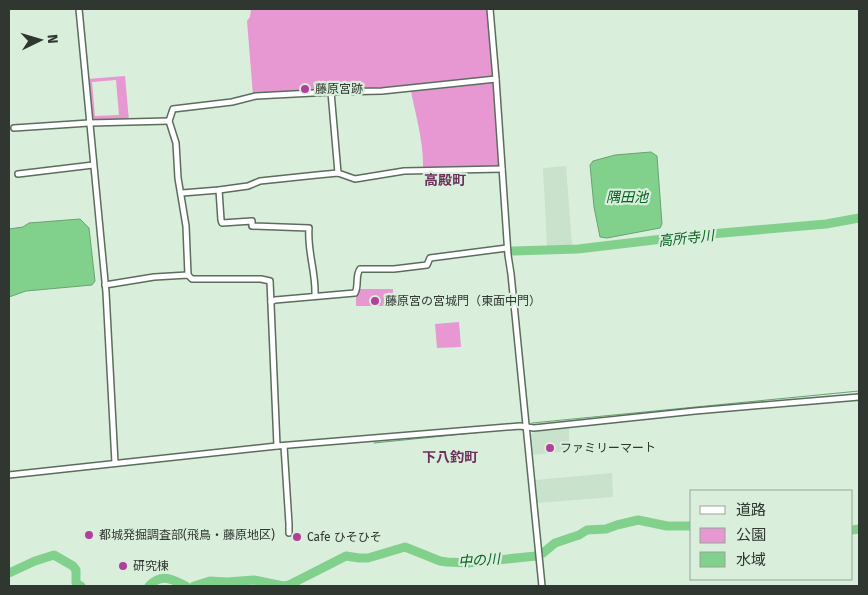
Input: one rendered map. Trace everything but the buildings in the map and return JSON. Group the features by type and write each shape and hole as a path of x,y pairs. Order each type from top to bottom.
{"street":[{"path":"79,9 106,285 115,464"},
{"path":"490,9 507,248 542,586"},
{"path":"277,446 270,281 261,279 192,279 188,275 186,226 178,178 176,142 168,121 173,109 232,102 256,96 382,91 496,79"},
{"path":"331,92 338,173"},
{"path":"14,128 89,123 168,121"},
{"path":"18,174 93,165"},
{"path":"182,194 248,186 260,181 338,173 355,179 404,171 502,170"},
{"path":"219,190 220,220 222,223 252,221 252,226 310,228 309,240 313,262 315,295"},
{"path":"271,302 315,295 355,293 360,269 427,265 430,258 507,248"},
{"path":"106,285 154,277 188,275"},
{"path":"9,475 277,446 526,427 534,428 695,411 859,397"},
{"path":"284,446 290,524 288,533"}],"shaded area":[{"path":"566,166 572,245 547,246 543,168"},
{"path":"569,427 569,451 532,455 530,435 535,431"},
{"path":"612,473 613,497 537,503 535,480"}],"green space":[{"name":"藤原宮跡","path":"251,9 488,9 499,166 497,168 423,169 421,138 410,86 253,95 247,21 250,17"},
{"path":"125,76 129,121 91,121 87,79","holes":["116,80 119,115 95,116 92,82"]},
{"name":"藤原宮の宮城門（東面中門）","path":"358,289 393,289 394,306 356,306"},
{"path":"459,322 461,347 437,348 435,324"}],"water":[{"name":"隅田池","path":"651,152 657,156 662,224 660,228 607,238 600,237 594,207 590,165 593,161 615,155"},
{"path":"80,219 89,228 95,281 92,285 26,291 9,297 9,229 23,227 29,223"}],"waterway":[{"name":"高所寺川","path":"513,251 578,249 688,236 826,224 859,218"},
{"path":"532,423 859,391"},
{"path":"374,443 483,432"},
{"name":"中の川","path":"543,553 555,543 579,535 587,530 606,529 638,520 667,526 690,526"},
{"name":"中の川","path":"853,530 859,529"},
{"name":"中の川","path":"194,586 210,581 254,580 283,586 289,585 346,556 368,558 405,547 447,562 468,563 536,556"},
{"name":"中の川","path":"9,573 54,555 73,566 76,570 76,583 81,586"},
{"name":"中の川","path":"149,586 162,578 171,579 186,586"}],"place":[{"name":"藤原宮跡","path":"305,89"},
{"name":"藤原宮の宮城門（東面中門）","path":"375,301"},
{"name":"ファミリーマート","path":"550,448"},
{"name":"都城発掘調査部(飛鳥・藤原地区)","path":"89,535"},
{"name":"Cafe ひそひそ","path":"297,537"},
{"name":"研究棟","path":"123,566"}],"district":[{"name":"高殿町","path":"445,180"},
{"name":"下八釣町","path":"450,457"}]}
